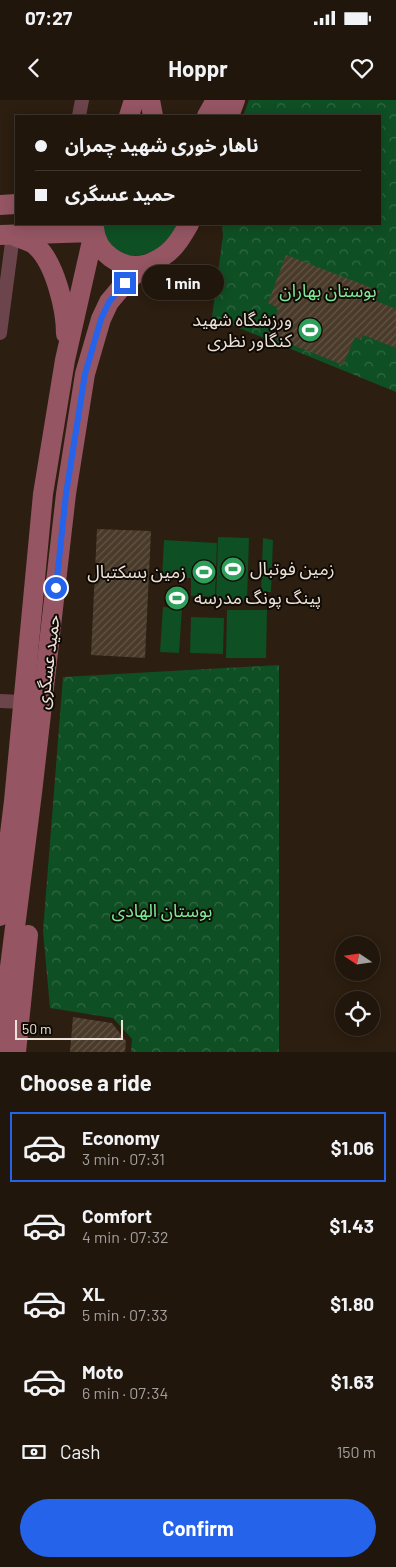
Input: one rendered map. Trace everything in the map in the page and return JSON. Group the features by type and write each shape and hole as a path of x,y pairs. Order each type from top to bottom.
{"main road":[{"path":"129,115 134,100"},
{"path":"150,100 153,115"},
{"path":"208,115 216,100"},
{"path":"229,115 234,100"},
{"path":"0,205 15,204"},
{"name":"حمید عسگری","path":"0,1046 44,696 66,494 85,374 101,319 109,302 125,283 145,265 163,256 174,246 179,241 187,225"},
{"path":"6,235 94,228 100,246 113,260 131,265 145,265"},
{"name":"حمید عسگری","path":"0,916 14,801 43,494 66,360 94,228"},
{"path":"6,235 35,245 43,254 59,289 66,321 66,360"},
{"path":"16,1052 40,803 44,696"},
{"path":"0,807 22,708"}],"street":[{"path":"79,115 82,100"},
{"path":"0,333 6,235"},
{"path":"0,700 22,708"}],"green space":[{"name":"بوستان بهاران","path":"249,100 396,100 396,392 212,317 223,235 222,225 381,225 381,115 243,115"},
{"path":"101,225 178,225 169,239 159,248 138,256 123,254 110,245 105,238"},
{"name":"زمین فوتبال","path":"218,537 249,538 247,601 216,599"},
{"path":"263,538 273,540 271,592 261,592"},
{"path":"164,540 217,543 215,597 191,596 191,578 162,578"},
{"path":"163,607 182,608 179,653 160,652"},
{"path":"227,610 267,610 266,658 226,658"},
{"path":"191,617 224,618 223,654 190,653"},
{"name":"بوستان الهادی","path":"279,665 279,1052 131,1052 132,1039 113,1018 50,1008 43,931 63,677"}],"building":[{"path":"286,255 380,291 376,301 396,309 396,348 363,335 361,340 355,337 343,365 268,335 279,308 268,303"},
{"path":"97,529 151,531 145,658 91,655"},
{"path":"73,1017 112,1023 126,1041 125,1052 70,1052"}],"place":[{"name":"ورزشگاه شهید کنگاور نظری","path":"310,330"},
{"name":"زمین فوتبال","path":"233,569"},
{"name":"زمین بسکتبال","path":"204,572"},
{"name":"پینگ پونگ مدرسه","path":"177,598"}],"route":[{"path":"56,588 66,494 85,374 101,319 109,302 125,283"}]}
